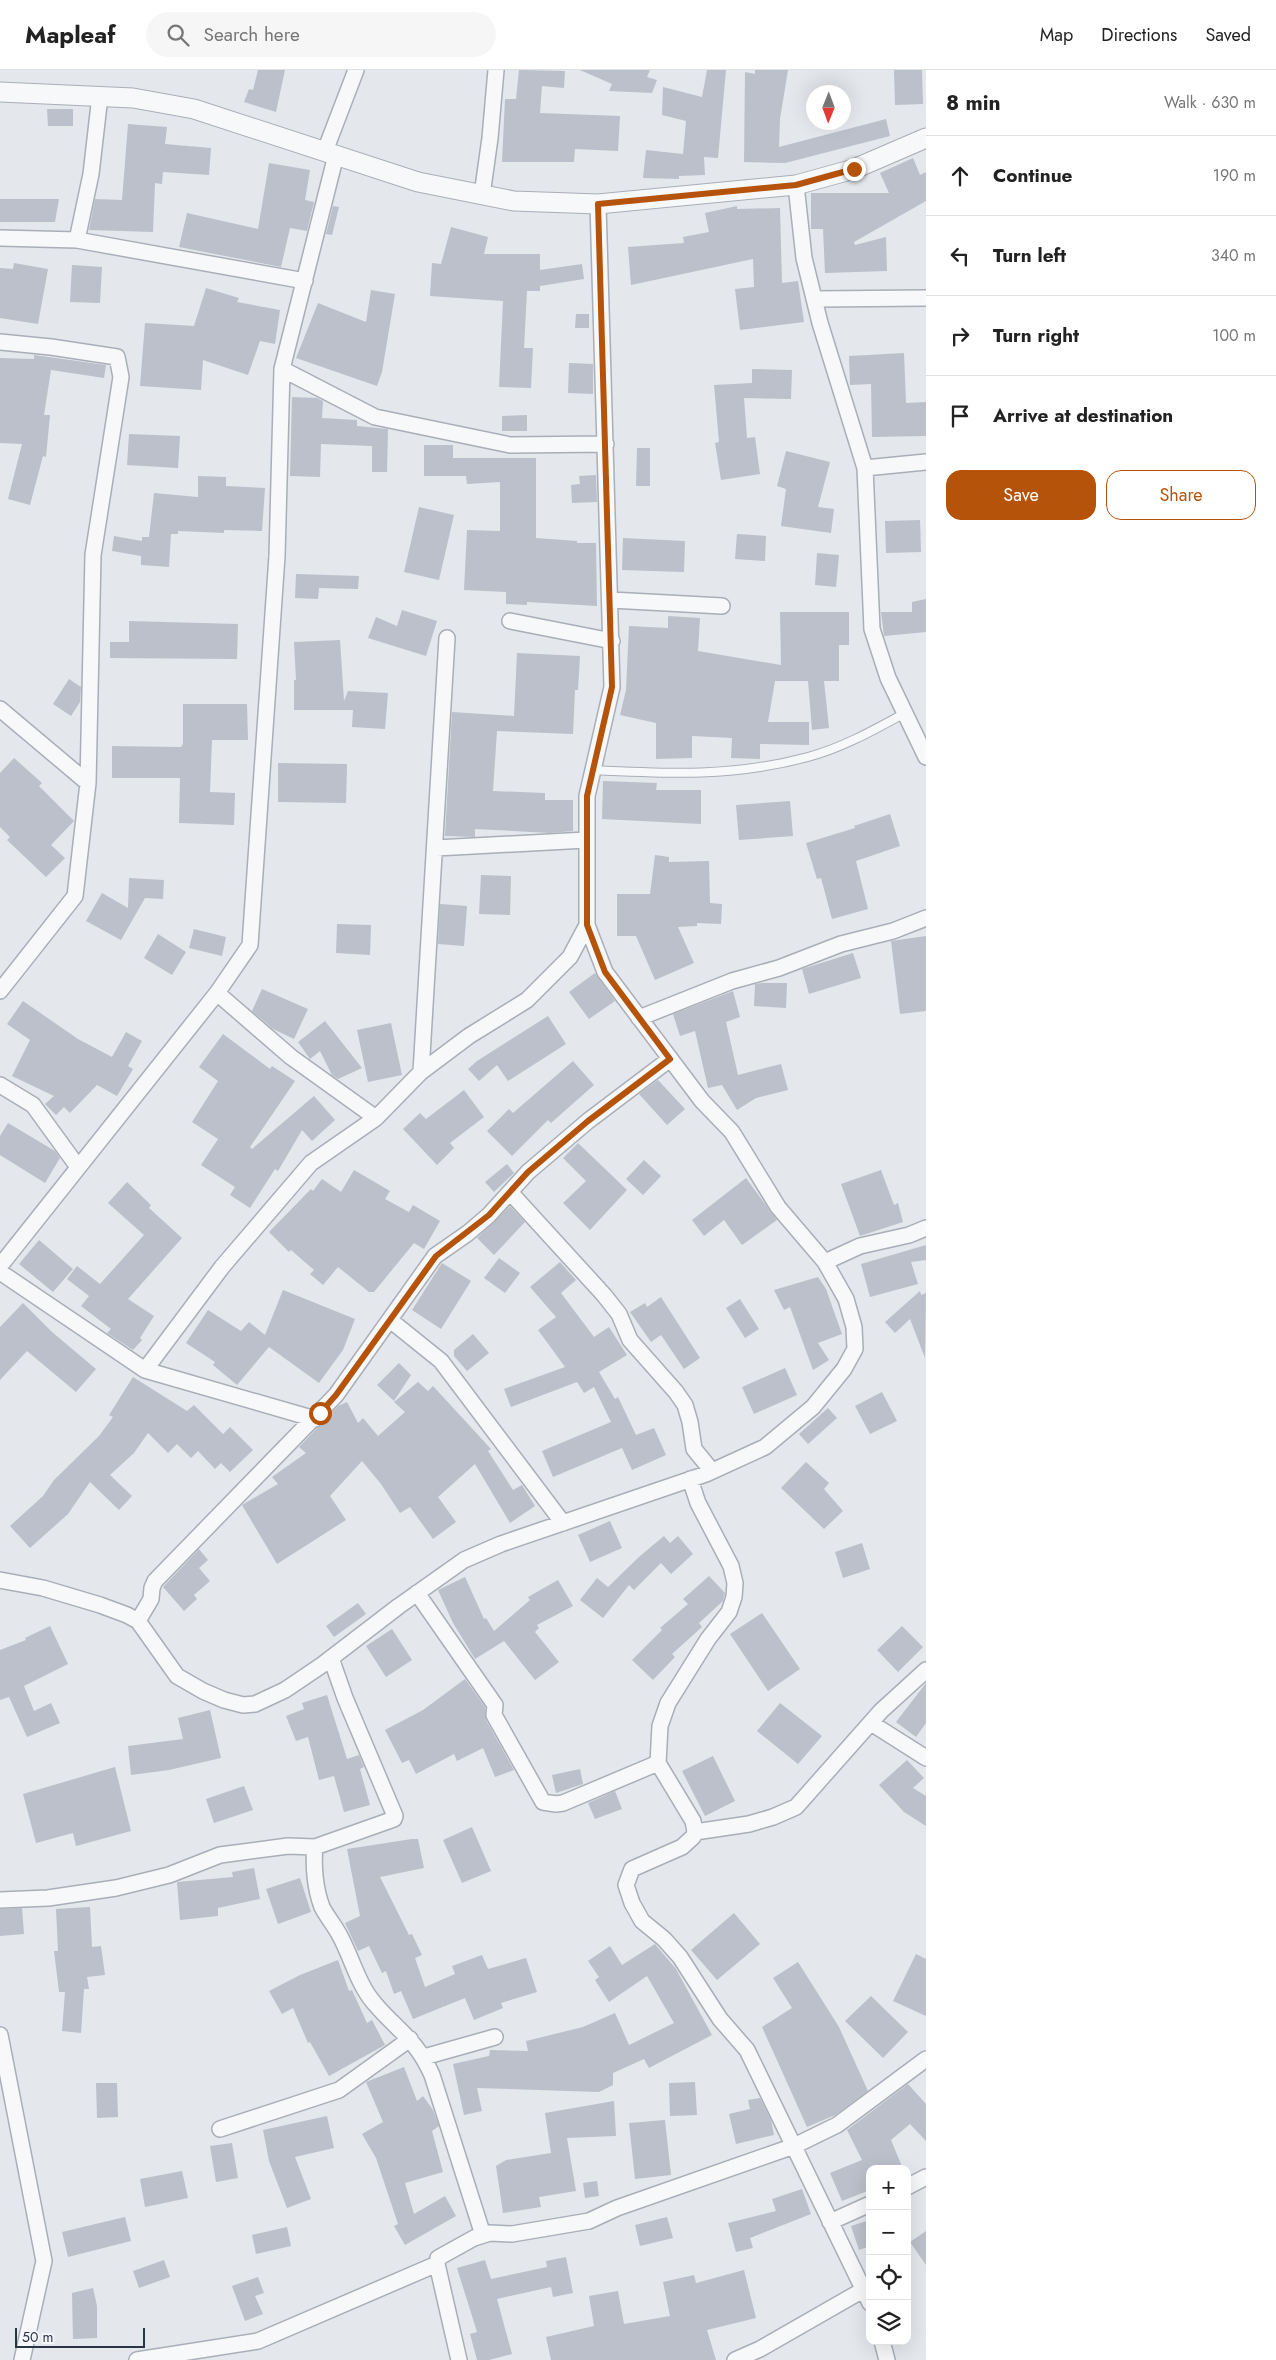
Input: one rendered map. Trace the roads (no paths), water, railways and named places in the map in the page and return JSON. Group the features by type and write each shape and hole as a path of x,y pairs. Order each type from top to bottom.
{"street":[{"path":"0,1266 217,993 250,945 278,556 282,369 305,280 331,153 356,70"},
{"path":"482,195 490,138 496,70"},
{"path":"0,92 133,98 194,109 418,182 514,201 598,204 796,185 854,169 926,138"},
{"path":"77,240 91,174 100,96"},
{"path":"796,185 804,258 840,393 865,468 872,629 888,678 926,757"},
{"path":"0,1580 43,1588 100,1605 138,1621 177,1676 203,1691 243,1705 255,1704 285,1690 464,1560 501,1544 712,1471 765,1446 813,1407 844,1369 855,1349 854,1327 846,1299 825,1262 778,1207 732,1132 702,1101 605,972 587,925 587,796 612,687 611,600 598,204"},
{"path":"0,238 77,240 305,280"},
{"path":"815,299 926,298"},
{"path":"0,342 51,347 117,357 121,377 93,554 88,783 75,896 0,991"},
{"path":"282,369 375,418 510,445 606,444"},
{"path":"865,468 926,462"},
{"path":"611,600 722,606"},
{"path":"510,622 612,641"},
{"path":"421,1072 436,848 446,638"},
{"path":"0,709 88,783"},
{"path":"436,848 586,840"},
{"path":"639,1018 732,981 779,968 841,944 893,931 926,918"},
{"path":"145,1370 222,1266 311,1163 376,1118 421,1072 469,1036 527,1000 570,957 587,925"},
{"path":"217,993 291,1058 376,1118"},
{"path":"138,1621 151,1599 152,1588 158,1576 336,1395 436,1256 489,1215 528,1172 588,1121 670,1059"},
{"path":"0,1085 33,1105 78,1167"},
{"path":"510,1192 604,1294 619,1314 630,1340 676,1392 684,1405 690,1422 694,1449 712,1471"},
{"path":"825,1262 860,1246 909,1235 926,1228"},
{"path":"0,1272 145,1370 315,1418"},
{"path":"390,1320 441,1360 563,1522"},
{"path":"690,1479 698,1503 732,1566 736,1583 734,1597 729,1612 708,1639 668,1703 660,1726 658,1763 693,1821 695,1832 693,1837 682,1848 632,1869 626,1885 642,1921 664,1938 680,1957 720,2019 747,2050 866,2296 735,2360"},
{"path":"417,1593 495,1705 494,1715 543,1802 563,1803 658,1763"},
{"path":"0,1900 48,1898 116,1888 169,1875 220,1855 288,1846 315,1847 388,1822 395,1816 345,1698 331,1658"},
{"path":"695,1832 748,1824 773,1817 796,1807 871,1723 926,1670"},
{"path":"871,1723 926,1758"},
{"path":"315,1847 314,1858 323,1908 340,1935 366,1994 410,2039 424,2057 432,2075 483,2235"},
{"path":"0,2035 44,2261 22,2360"},
{"path":"424,2057 495,2037"},
{"path":"220,2129 339,2090 410,2039"},
{"path":"459,2360 437,2264 438,2258 490,2233 512,2234 589,2221 617,2208 794,2146 837,2125 926,2059"},
{"path":"911,2185 926,2178"},
{"path":"830,2222 866,2206"},
{"path":"136,2360 258,2341 437,2264"},
{"path":"883,2345 887,2360"}],"lane":[{"path":"593,770 680,774 743,771 810,757 853,741 904,713"}]}
